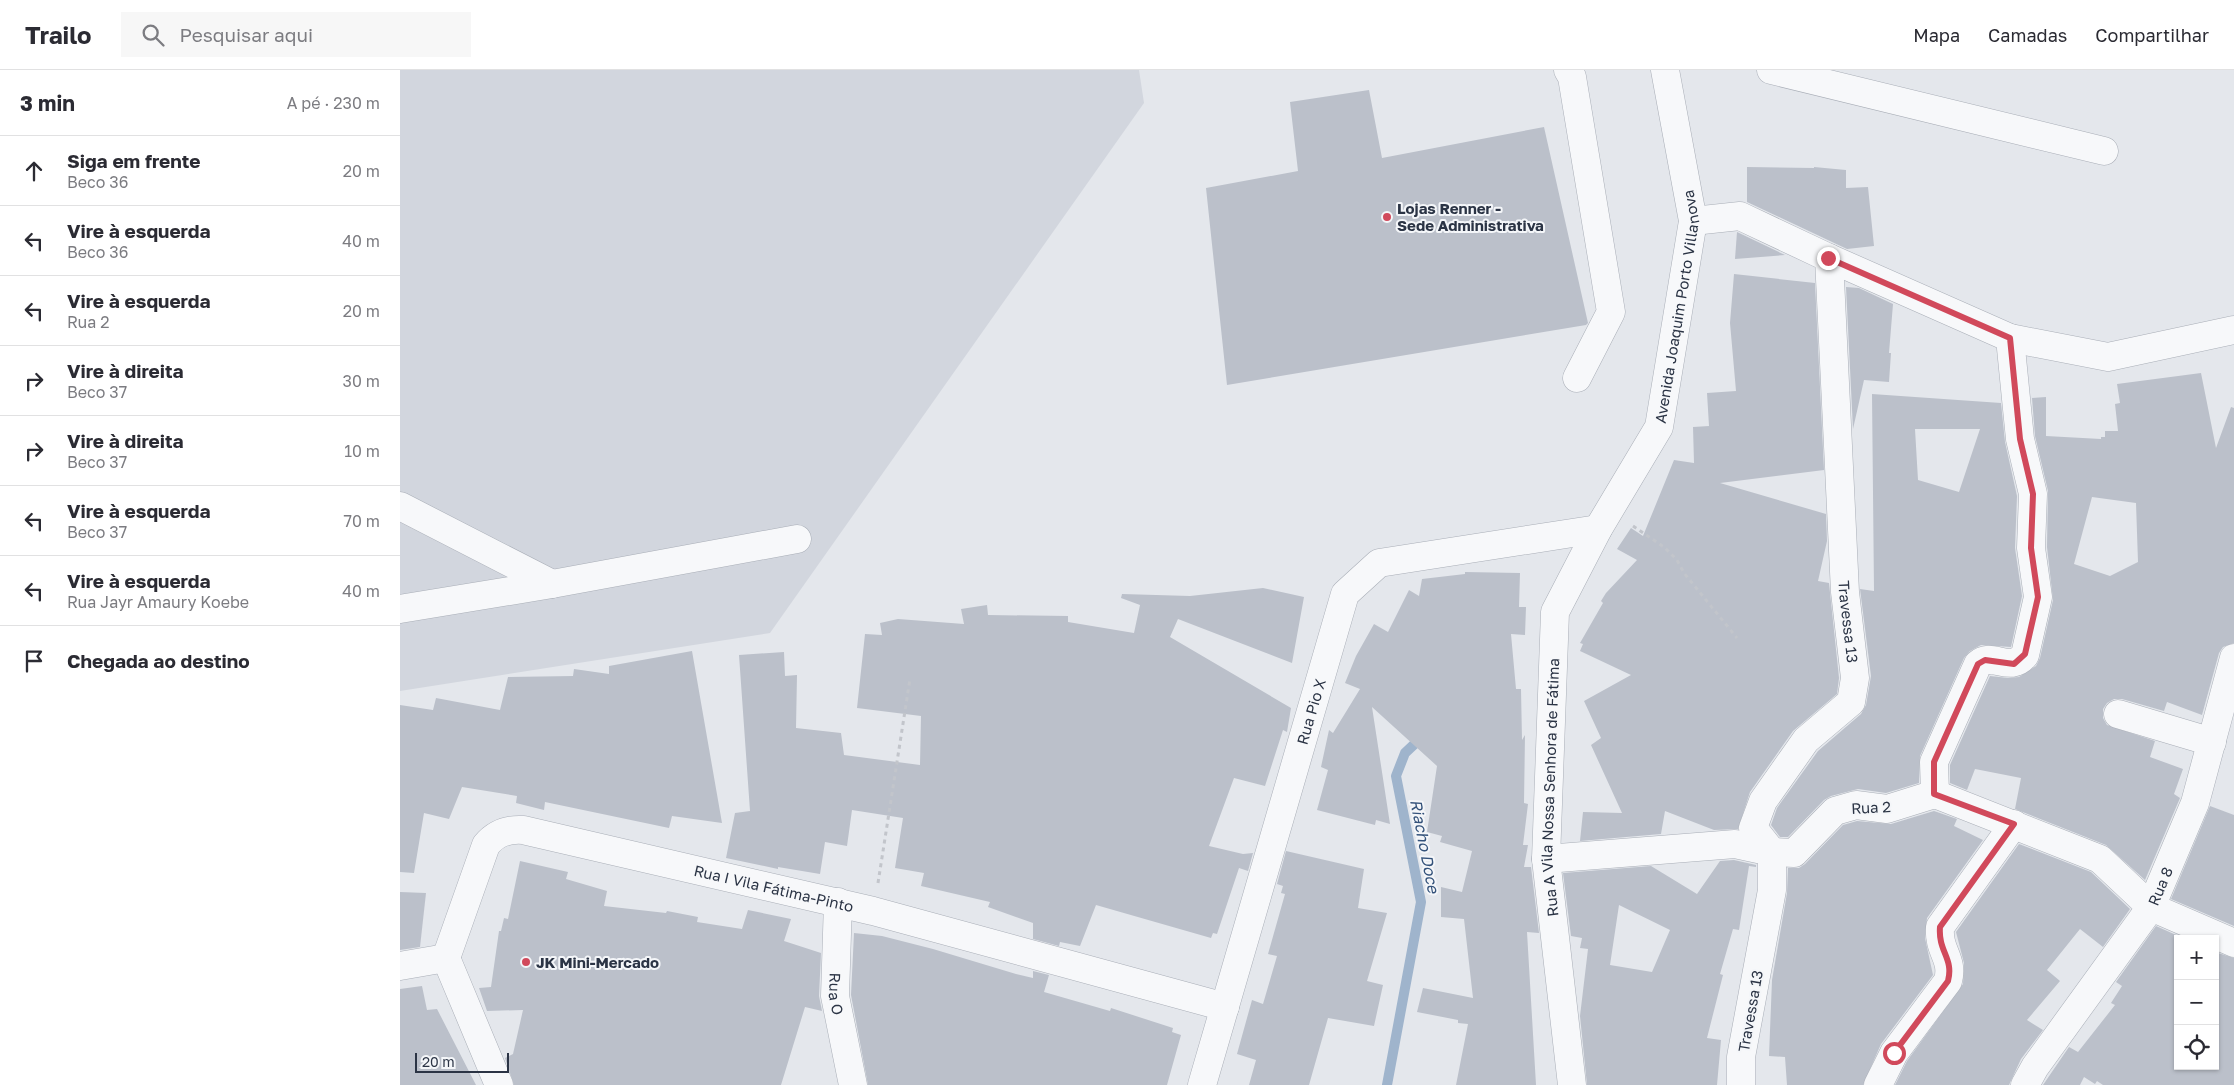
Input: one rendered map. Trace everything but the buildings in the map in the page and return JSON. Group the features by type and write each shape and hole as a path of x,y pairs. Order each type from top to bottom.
{"street":[{"path":"1568,70 1572,77 1611,312 1577,378"},
{"name":"Avenida Joaquim Porto Villanova","path":"1598,529 1659,427 1694,221 1665,70"},
{"path":"1771,70 2104,150"},
{"path":"1694,221 1740,216 1828,258 2010,338 2108,357 2234,330"},
{"name":"Travessa 13","path":"1741,1085 1741,1057 1772,890 1772,852 1753,828 1763,801 1806,740 1851,702 1856,678 1845,592 1828,258"},
{"path":"2010,338 2020,439 2033,494 2031,548 2038,597 2025,654 2021,660 2014,664 1985,660 1978,664 1934,762 1934,794 2100,859 2151,907 2234,943"},
{"path":"400,506 552,584"},
{"name":"Rua A Vila Nossa Senhora de Fátima","path":"1572,1085 1546,859 1555,612 1598,529"},
{"name":"Rua Pio X","path":"1202,1085 1345,594 1378,563 1598,529"},
{"path":"400,609 552,584 797,539"},
{"name":"Rua 8","path":"2025,1085 2035,1067 2151,907 2195,803 2234,658"},
{"path":"2118,714 2212,742"},
{"name":"Rua 2","path":"1546,859 1735,844 1772,852 1794,854 1835,811 1856,806 1887,808 1934,794"},
{"path":"1878,1085 1894,1053 1948,981 1951,968 1939,941 1940,927 2014,824"},
{"name":"Rua I Vila Fátima-Pinto","path":"446,958 486,845 493,836 512,829 838,902 1225,1007"},
{"name":"Rua O","path":"838,902 835,996 853,1085"},
{"path":"400,966 446,958 499,1085"}],"path":[{"path":"1598,529 1629,524 1664,547 1677,560 1684,573 1737,638"},
{"path":"873,911 910,679"}],"shaded area":[{"path":"400,70 1139,70 1144,103 770,633 400,691"}],"waterway":[{"name":"Riacho Doce","path":"1387,1085 1421,902 1396,776 1405,753 1423,736"}],"place":[{"name":"Lojas Renner - Sede Administrativa","path":"1387,217"},
{"name":"JK Mini-Mercado","path":"526,962"}],"route":[{"path":"1828,258 2010,338 2020,439 2033,494 2031,548 2038,597 2025,654 2021,660 2014,664 1985,660 1978,664 1934,762 1934,794 2014,824 1940,927 1939,941 1951,968 1948,981 1894,1053"}]}
